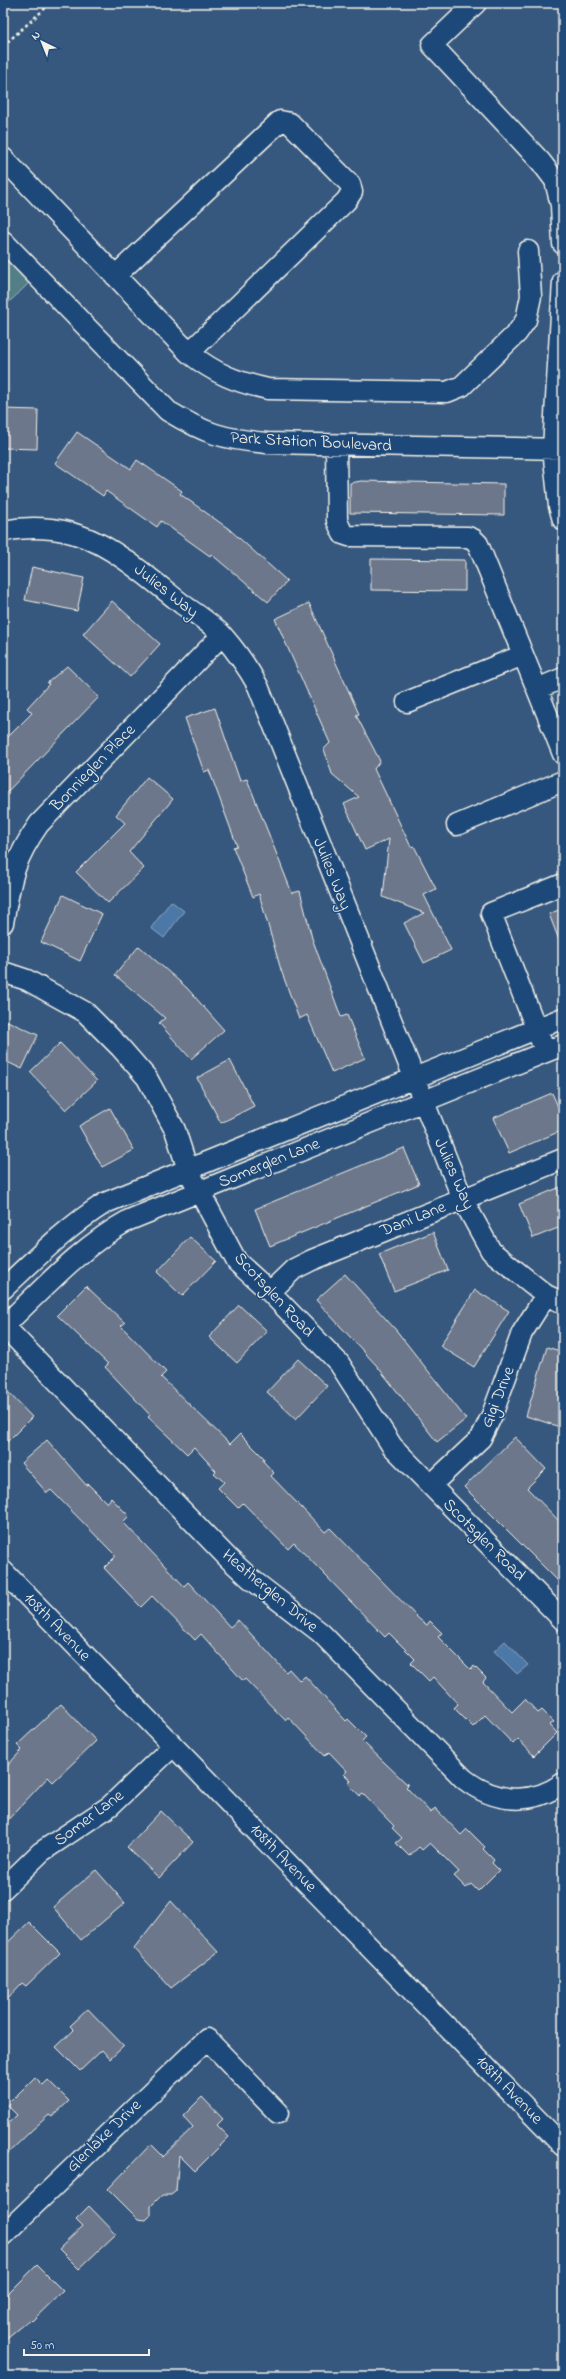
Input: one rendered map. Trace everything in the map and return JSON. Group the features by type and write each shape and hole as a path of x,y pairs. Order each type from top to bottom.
{"street":[{"path":"476,3 432,46 531,151 560,188 563,244"},
{"path":"115,276 280,121 290,122 350,184 352,192 346,202 189,354"},
{"path":"3,158 189,354 225,377 242,384 268,389 447,392 462,386 518,333 526,320 531,296 528,251"},
{"name":"Park Station Boulevard","path":"3,241 168,411 199,430 230,439 336,445 558,449"},
{"path":"563,281 558,449 559,506 563,520"},
{"path":"336,445 337,521 343,534 349,536 468,537 473,539 478,544 563,754"},
{"name":"Julies Way","path":"12,529 54,530 82,536 125,559 222,635 244,662 258,686 463,1200 491,1251 554,1299"},
{"name":"Bonnieglen Place","path":"3,923 12,872 23,846 39,824 222,635"},
{"path":"407,702 523,655"},
{"path":"537,689 563,678"},
{"path":"457,825 563,781"},
{"path":"554,1049 536,1028 491,913 563,884"},
{"name":"Scotsglen Road","path":"3,972 27,980 85,1012 120,1047 147,1078 175,1130 188,1170 237,1262 270,1292 339,1363 392,1446 563,1620"},
{"name":"Somerglen Lane","path":"3,1289 80,1219 106,1203 413,1077 563,1018"},
{"name":"Somerglen Lane","path":"3,1326 85,1248 105,1233 128,1220 554,1049"},
{"name":"Dani Lane","path":"270,1292 294,1269 312,1260 563,1159"},
{"name":"Gigi Drive","path":"431,1485 480,1438 492,1415 522,1333 554,1299"},
{"name":"Heatherglen Drive","path":"3,1326 228,1558 251,1579 321,1633 464,1779 492,1795 511,1799 528,1799 541,1795 563,1783"},
{"name":"108th Avenue","path":"3,1571 563,2146"},
{"name":"Somer Lane","path":"3,1889 41,1852 110,1806 173,1746"},
{"name":"Glenlake Drive","path":"3,2235 207,2039 278,2113"}],"path":[{"path":"3,46 51,3"}],"green space":[{"path":"3,252 30,282 3,308"}],"water":[{"path":"171,901 184,911 164,938 151,928"},
{"path":"505,1641 528,1665 517,1674 494,1651"}],"building":[{"path":"3,409 38,410 37,449 3,448"},
{"path":"77,432 131,469 137,460 182,491 180,494 229,529 287,581 268,602 211,554 210,556 161,521 157,527 106,491 103,496 55,463"},
{"path":"361,481 504,484 504,515 350,513 350,483"},
{"path":"371,559 465,560 465,591 371,590"},
{"path":"32,567 84,578 77,611 25,600"},
{"path":"112,601 160,644 130,677 83,634"},
{"path":"309,603 359,714 356,715 380,761 374,769 411,847 414,846 436,889 424,895 451,950 424,963 404,923 424,913 383,897 389,839 365,850 344,804 359,797 332,774 324,749 330,743 275,619"},
{"path":"67,666 99,697 3,796 3,742 32,713 27,708 49,684 47,683"},
{"path":"215,708 240,781 247,779 292,893 300,891 312,938 341,1017 347,1015 365,1058 332,1073 307,1015 299,1019 281,970 259,894 253,897 233,847 237,846 209,770 204,772 185,718"},
{"path":"147,777 173,799 129,852 144,868 108,903 76,872 125,823 116,815"},
{"path":"63,895 102,914 80,961 41,942"},
{"path":"563,908 563,948 562,948 549,914"},
{"path":"139,946 187,988 224,1030 191,1059 159,1023 165,1018 115,975"},
{"path":"3,1019 38,1035 22,1069 3,1060"},
{"path":"60,1043 97,1081 66,1110 30,1072"},
{"path":"230,1060 254,1106 221,1123 197,1078"},
{"path":"552,1093 563,1118 563,1130 509,1153 493,1118"},
{"path":"110,1108 134,1150 102,1167 79,1126"},
{"path":"404,1148 419,1184 270,1246 255,1209"},
{"path":"563,1186 563,1226 533,1238 519,1204"},
{"path":"433,1232 448,1270 394,1291 379,1254"},
{"path":"190,1237 216,1261 182,1296 157,1272"},
{"path":"345,1274 396,1330 466,1419 437,1442 377,1366 316,1300"},
{"path":"86,1286 125,1323 121,1326 166,1372 161,1377 230,1444 240,1434 264,1458 263,1461 274,1473 271,1476 325,1532 330,1528 419,1619 427,1625 430,1621 442,1633 438,1637 471,1670 474,1666 486,1678 483,1682 512,1712 525,1699 538,1713 542,1710 554,1722 550,1725 557,1733 534,1756 518,1739 513,1744 485,1715 473,1727 454,1708 458,1704 433,1677 429,1681 411,1663 415,1659 389,1633 385,1637 294,1543 288,1549 243,1503 238,1508 218,1488 224,1482 214,1473 216,1471 194,1447 187,1454 148,1417 150,1415 105,1367 108,1364 57,1315"},
{"path":"475,1290 509,1311 474,1367 440,1346"},
{"path":"239,1305 267,1331 237,1363 209,1337"},
{"path":"547,1347 563,1352 563,1417 560,1427 526,1416"},
{"path":"298,1359 327,1386 296,1419 267,1392"},
{"path":"3,1387 32,1417 3,1446"},
{"path":"515,1437 546,1469 527,1488 563,1525 563,1586 464,1487"},
{"path":"47,1440 86,1485 88,1484 107,1503 111,1498 129,1516 123,1522 184,1586 188,1582 230,1627 238,1620 286,1672 289,1669 300,1681 305,1676 346,1721 348,1719 366,1737 362,1741 408,1785 406,1787 431,1813 435,1808 461,1835 467,1829 485,1847 483,1849 494,1860 492,1863 499,1870 478,1891 471,1884 466,1888 454,1876 459,1872 430,1843 422,1850 419,1847 409,1856 396,1843 402,1838 392,1828 394,1826 363,1794 360,1796 348,1784 351,1781 344,1774 347,1771 329,1752 325,1756 288,1717 285,1720 245,1679 243,1681 201,1634 195,1640 152,1596 141,1607 104,1568 116,1556 51,1490 47,1493 21,1463"},
{"path":"61,1704 96,1741 53,1782 48,1777 3,1825 3,1770 22,1750 17,1745"},
{"path":"161,1811 193,1842 159,1878 127,1847"},
{"path":"96,1870 125,1903 81,1940 53,1907"},
{"path":"171,1901 218,1952 171,1988 134,1948"},
{"path":"29,1922 60,1953 26,1986 22,1983 3,2003 3,1947"},
{"path":"88,2009 124,2046 110,2059 102,2050 80,2071 56,2047 74,2030 70,2026"},
{"path":"35,2077 43,2085 48,2080 69,2101 52,2117 49,2115 3,2158 3,2128 17,2115 7,2105"},
{"path":"202,2097 223,2119 217,2125 229,2137 195,2171 179,2155 176,2191 171,2195 162,2195 151,2206 151,2215 146,2220 138,2219 108,2189 151,2144 163,2156 193,2127 183,2116"},
{"path":"89,2206 116,2234 79,2269 59,2249 83,2226 76,2219"},
{"path":"37,2265 63,2291 32,2321 30,2319 3,2341 3,2299"}]}
